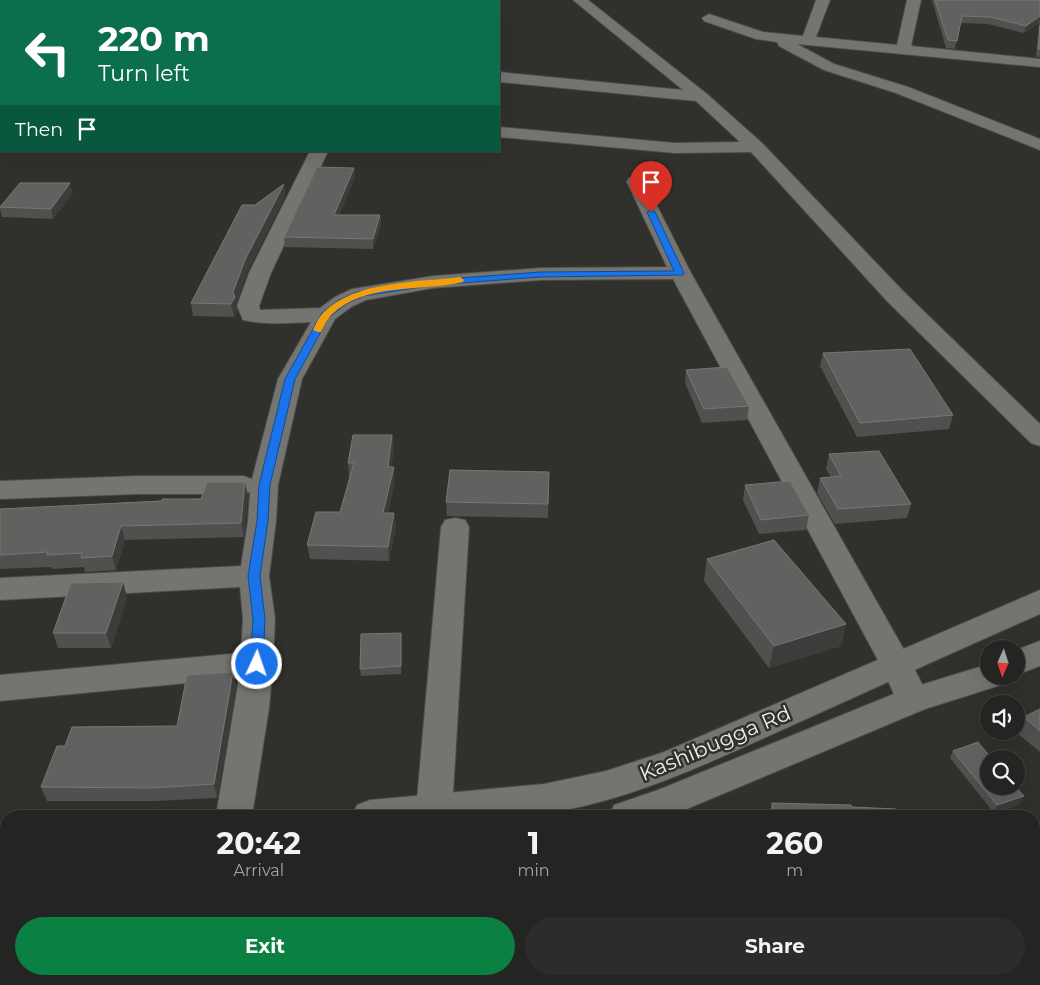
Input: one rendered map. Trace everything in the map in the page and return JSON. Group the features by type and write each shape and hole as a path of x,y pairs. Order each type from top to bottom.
{"street":[{"path":"580,0 701,97 756,147 895,296 1040,438"},
{"path":"808,41 823,0"},
{"path":"903,50 914,0"},
{"path":"709,18 761,36 1040,63"},
{"path":"777,38 800,53 829,67 902,90 1040,145"},
{"path":"500,77 701,97"},
{"path":"500,132 675,148 756,147"},
{"path":"318,152 260,273 248,306 251,315 264,317 326,315"},
{"path":"636,182 680,273 896,664 913,700"},
{"path":"235,810 252,708 257,664 259,619 254,576 262,521 264,485 290,379 326,315 342,302 360,294 434,282 540,274 680,273"},
{"path":"0,490 264,485"},
{"path":"434,810 455,527"},
{"path":"0,589 254,576"},
{"name":"Kashibugga Rd","path":"443,810 544,799 606,786 676,762 1040,601"},
{"path":"1025,659 1040,653"},
{"path":"0,688 257,664"},
{"name":"Kashibugga Rd","path":"644,810 670,801 913,700 980,679"}],"building":[{"path":"935,0 1040,0 1040,16 1026,26 990,17 962,16 957,41 948,40"},
{"path":"1040,26 1040,49 1038,49"},
{"path":"317,167 354,168 334,215 380,215 373,239 284,237"},
{"path":"20,183 70,183 51,209 0,207"},
{"path":"284,184 245,260 233,292 235,297 231,304 191,303 242,205 255,205"},
{"path":"910,349 953,415 860,423 823,353"},
{"path":"727,367 749,406 704,409 686,370"},
{"path":"353,435 392,435 388,467 394,467 383,513 394,513 388,547 307,545 316,512 340,512 354,463 348,463"},
{"path":"879,451 911,504 838,509 820,478 841,476 829,454"},
{"path":"450,470 549,472 548,504 446,502"},
{"path":"790,481 809,515 761,520 745,485"},
{"path":"207,482 245,482 241,523 121,526 112,556 81,558 82,553 47,555 48,552 0,555 0,509 162,501 162,499 201,499"},
{"path":"774,540 846,624 774,646 707,559"},
{"path":"123,582 106,633 53,633 71,583"},
{"path":"401,633 401,666 360,669 361,634"},
{"path":"233,672 214,784 152,788 41,787 57,746 65,746 72,727 177,726 187,675"},
{"path":"1040,709 1040,731 1025,718"},
{"path":"978,742 985,750 980,750 980,784 953,751"},
{"path":"989,795 1024,796 997,805"},
{"path":"772,803 851,805 852,807 896,810 773,810"}],"slow traffic":[{"path":"318,330 326,315 342,302 360,294 384,289 460,280"}],"route":[{"path":"257,664 259,619 254,576 262,521 264,485 290,379 326,315 342,302 360,294 434,282 540,274 680,273 651,212"}]}
